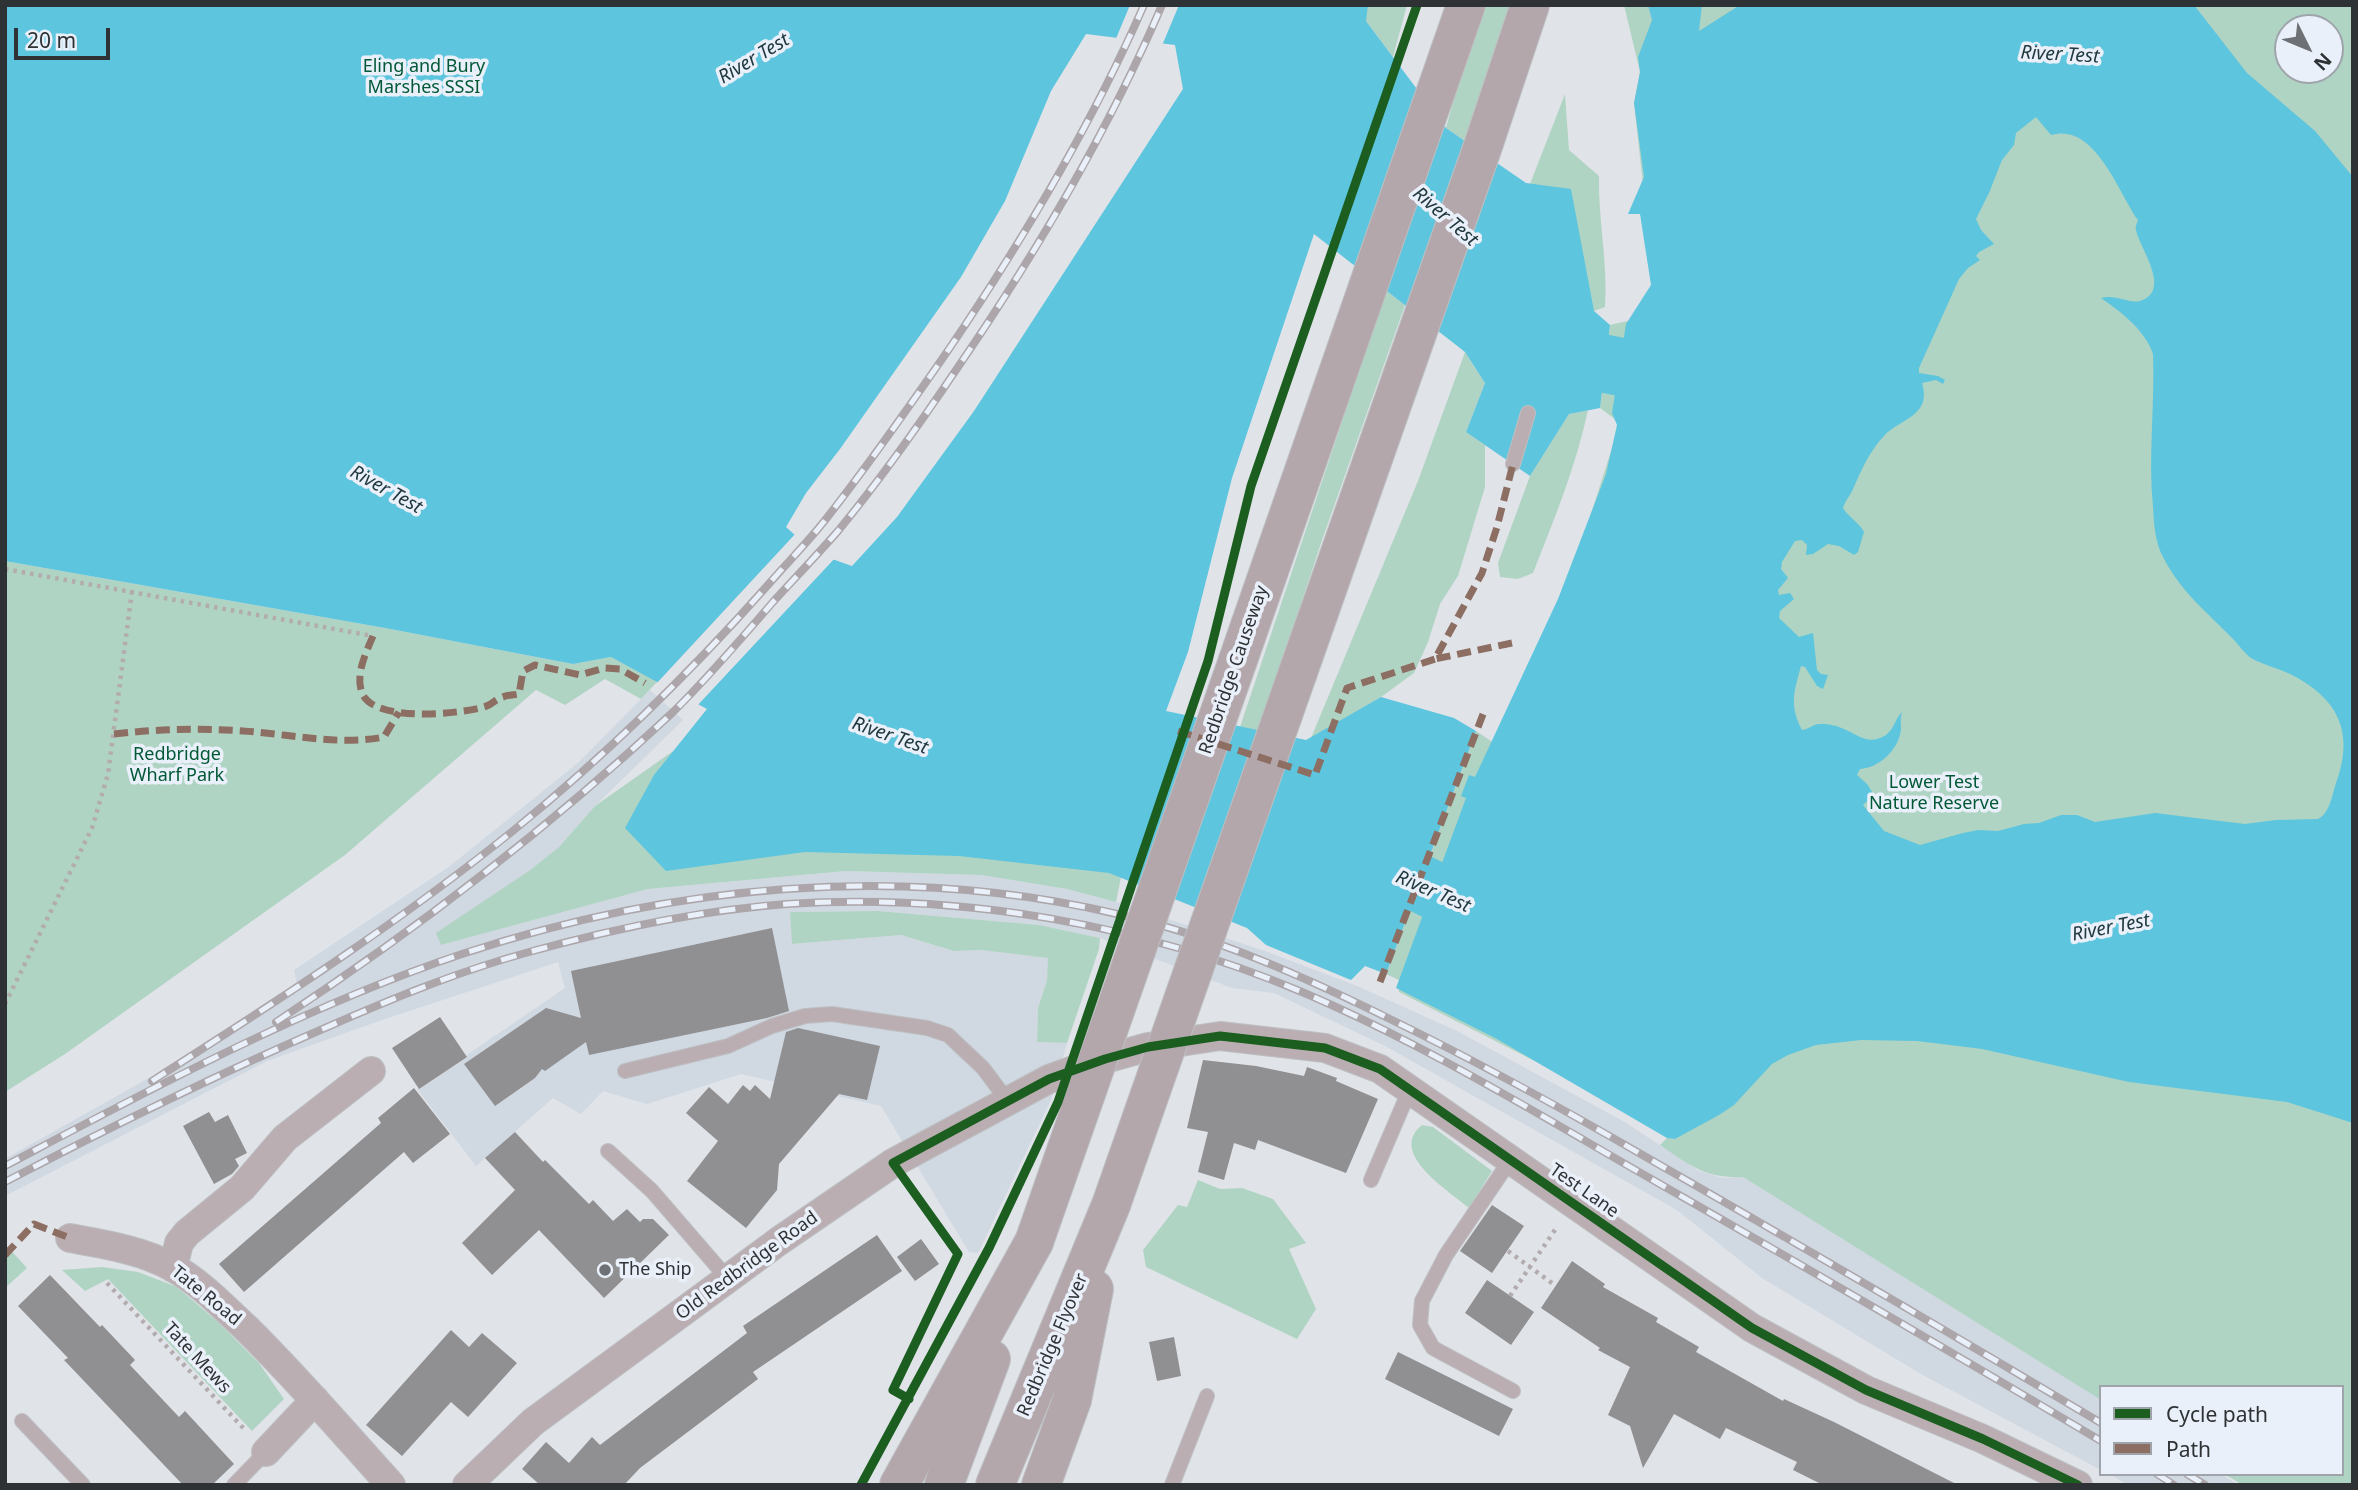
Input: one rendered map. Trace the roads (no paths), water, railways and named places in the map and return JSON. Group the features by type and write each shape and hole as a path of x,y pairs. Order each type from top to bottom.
{"main road":[{"path":"1432,96 1453,5"},
{"path":"1432,96 1466,5"},
{"path":"1041,1485 1072,1400 1111,1205 1483,146 1530,5"},
{"path":"1483,146 1548,5"},
{"name":"Redbridge Causeway","path":"1034,1242 1432,96"},
{"name":"Redbridge Flyover","path":"995,1485 1111,1205"},
{"path":"899,1485 1034,1242"},
{"path":"944,1485 1034,1242"}],"street":[{"name":"Test Lane","path":"1049,1079 1148,1047 1220,1036 1325,1048 1380,1069 1752,1328 1866,1390 1983,1438 2078,1485"},
{"path":"173,1268 179,1243 187,1233 242,1188 285,1138 371,1071"},
{"name":"Old Redbridge Road","path":"467,1485 533,1422 728,1279 893,1163 1049,1079"},
{"name":"Tate Road","path":"70,1238 110,1246 173,1268 216,1300 315,1400 391,1485"},
{"path":"266,1452 315,1400"}],"lane":[{"path":"1513,464 1528,413"},
{"path":"625,1070 728,1046 772,1026 806,1016 832,1014 927,1028 948,1035 983,1068 1007,1100"},
{"path":"1371,1180 1410,1089"},
{"path":"608,1151 652,1191 728,1279"},
{"path":"1511,1159 1446,1255 1422,1301 1420,1325 1433,1348 1513,1391"},
{"path":"1172,1485 1208,1396"},
{"path":"22,1421 83,1485"},
{"path":"233,1485 266,1452"}],"water":[{"path":"5,5 1368,5 1366,21 1446,128 1526,183 1571,189 1594,311 1610,325 1600,408 1569,414 1530,476 1466,432 1485,383 1465,352 1314,234 1232,478 1188,652 1166,711 1306,740 1381,697 1454,718 1476,731 1386,974 1365,966 1351,980 1266,945 1247,928 1109,873 959,856 805,852 666,871 625,828 654,775 707,709 611,657 573,664 5,561","holes":["1086,34 1175,45 1183,89 974,411 897,517 852,566 815,553 786,527 806,493 961,277 1005,201 1051,91"]},
{"name":"Lower Test Nature Reserve","path":"1648,5 1702,5 1699,31 1740,5 2194,5 2247,73 2315,131 2353,177 2353,1123 2287,1102 2129,1082 1982,1049 1917,1041 1861,1040 1816,1045 1788,1055 1772,1064 1734,1105 1675,1139 1667,1138 1497,1039 1396,988 1466,798 1461,796 1469,775 1475,777 1558,599 1606,474 1617,425 1612,413 1626,324 1651,285 1640,214 1628,214 1644,177 1634,103 1640,72 1638,57 1652,20","holes":["2036,117 2051,135 2067,134 2080,139 2104,162 2138,220 2138,238 2152,268 2154,288 2149,296 2136,302 2112,297 2101,298 2124,315 2145,337 2153,354 2152,488 2155,527 2161,553 2187,592 2248,656 2307,683 2331,706 2338,718 2344,748 2341,765 2328,808 2318,819 2245,824 2155,813 2095,822 2077,815 2061,815 2039,823 1998,831 1978,830 1920,845 1884,831 1863,805 1874,795 1857,775 1860,769 1881,761 1893,750 1900,736 1902,712 1889,733 1874,740 1828,724 1816,724 1802,730 1798,721 1794,698 1801,666 1805,667 1817,686 1823,689 1828,675 1817,670 1813,633 1799,637 1779,618 1780,611 1794,599 1790,593 1779,595 1778,590 1788,578 1781,569 1782,562 1795,541 1802,540 1807,545 1806,555 1813,554 1828,544 1839,546 1854,555 1858,552 1864,532 1845,511 1844,505 1866,461 1879,442 1919,410 1923,403 1922,383 1936,380 1943,384 1945,380 1919,373 1919,368 1959,279 1968,268 1980,260 1976,256 1979,252 1994,244 1981,230 1976,219 2002,160 2014,145 2016,133"]}],"waterway":[{"name":"River Test","path":"1537,336 1542,351 1651,373 1676,335"},
{"name":"River Test","path":"1344,860 1419,883 1503,924"}],"railway":[{"path":"152,1081 291,991 471,864 548,802 613,743 677,682 737,619 812,536 842,498 949,349 1029,224 1079,138 1144,5"},
{"path":"276,1022 380,951 480,876 625,756 697,687 838,531 928,411 1014,283 1093,147 1162,5"},
{"path":"5,1166 173,1079 287,1024 403,975 541,930 622,911 787,889 870,886 953,889 1035,898 1117,914 1189,934 1258,959 1394,1021 1615,1139 2099,1422"},
{"path":"5,1182 163,1102 284,1046 426,986 529,952 657,922 754,907 853,902 985,909 1050,918 1178,948 1241,968 1347,1012 1434,1055 1519,1103 2099,1440"},
{"path":"2160,1476 2174,1485"},
{"path":"2190,1476 2205,1485"}],"place":[{"name":"The Ship","path":"605,1270"}],"park label":[{"name":"Eling and Bury Marshes SSSI","path":"424,77"},
{"name":"Redbridge Wharf Park","path":"177,765"}]}
